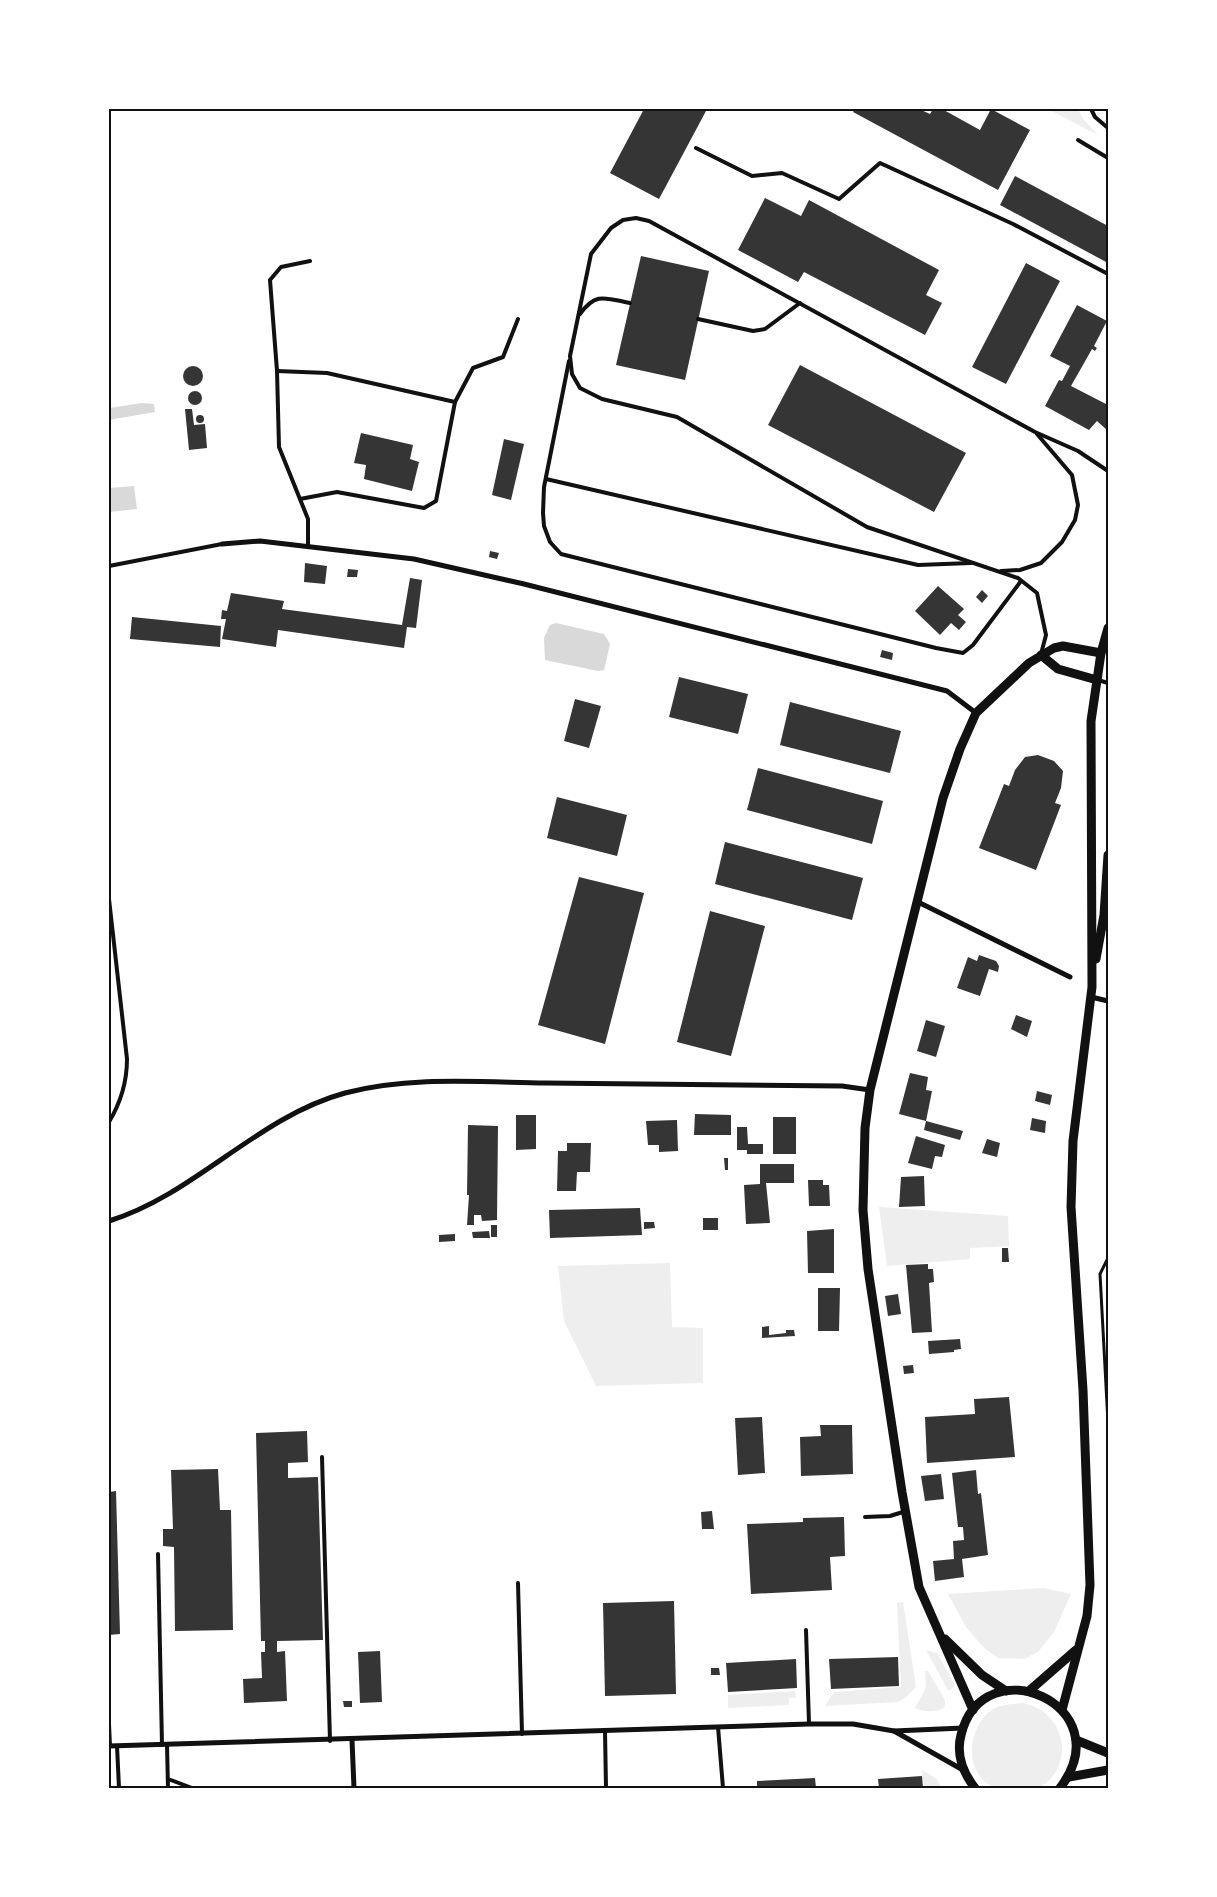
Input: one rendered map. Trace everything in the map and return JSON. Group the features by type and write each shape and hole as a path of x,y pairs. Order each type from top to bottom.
{"street":[{"path":"222,544 260,541 308,545 414,559 524,584 947,691 976,713"},
{"path":"1092,987 1091,722 1097,680 1105,654 1108,628"},
{"path":"973,1710 919,1586 906,1511 868,1269 863,1210 864,1144 870,1090 943,798 960,749 976,713 1029,663 1041,655 1063,646 1105,654"},
{"path":"1041,655 1058,669 1097,680"},
{"path":"1062,1710 1076,1650 1087,1616 1090,1550 1071,1207 1073,1141 1092,987 1104,915 1108,855"},
{"path":"918,902 1070,977"},
{"path":"1091,997 1108,1001"},
{"path":"109,1221 130,1214 162,1199 228,1157 268,1127 306,1106 345,1094 385,1085 518,1083 842,1086 870,1090"},
{"path":"942,1636 982,1675 1006,1691"},
{"path":"1030,1690 1076,1650"},
{"path":"975,1788 963,1770 959,1749 963,1728 973,1710 987,1698 1006,1691 1030,1690 1042,1694 1062,1710 1069,1719 1076,1740 1074,1765 1069,1777 1060,1788"},
{"path":"109,1746 330,1741 809,1724 853,1724 894,1731 963,1728"},
{"path":"894,1731 963,1770"},
{"path":"352,1740 354,1788"},
{"path":"1076,1740 1108,1753"},
{"path":"1069,1777 1108,1770"}],"lane":[{"path":"1091,109 1095,117 1108,128"},
{"path":"1078,140 1108,158"},
{"path":"696,148 752,176 782,173 839,199 880,163 1013,224 1108,274"},
{"path":"1021,581 973,644 963,653 936,648 561,554 550,542 544,526 543,513 546,478 591,254 611,228 623,220 636,218 649,222 1036,432 1078,452 1108,471"},
{"path":"308,545 308,519 279,447 277,372 270,280 281,267 310,261"},
{"path":"578,316 588,303 595,298 603,297 630,303"},
{"path":"698,319 753,331 765,330 800,303"},
{"path":"300,499 338,492 424,508 436,501 456,402 473,368 503,357 518,318"},
{"path":"570,356 572,374 580,388 590,394 677,417 867,527 975,563 1021,581 1037,593 1046,635 1041,655"},
{"path":"277,372 327,374 456,402"},
{"path":"999,572 1020,570 1041,563 1062,542 1075,520 1078,505 1072,476 1036,432"},
{"path":"546,478 918,565 975,563"},
{"path":"109,566 222,544"},
{"path":"1097,680 1108,683"},
{"path":"109,899 127,1059 127,1076 122,1095 109,1122"},
{"path":"322,1457 330,1741"},
{"path":"865,1518 890,1516 906,1511"},
{"path":"158,1554 168,1788"},
{"path":"518,1584 522,1734"},
{"path":"806,1630 809,1724"},
{"path":"109,1724 109,1746"},
{"path":"718,1727 723,1788"},
{"path":"605,1731 606,1788"},
{"path":"117,1746 119,1788"},
{"path":"168,1778 192,1788"}],"path":[{"path":"1108,1258 1100,1274 1108,1423"}],"shaded area":[{"path":"1048,109 1078,109 1083,119 1098,135"},
{"path":"142,403 154,404 155,412 109,420 109,408"},
{"path":"134,486 137,509 109,512 109,488"},
{"path":"556,623 604,634 610,644 604,670 598,671 545,660 544,638 550,625"},
{"path":"879,1207 1008,1216 1009,1246 970,1248 970,1259 887,1266"},
{"path":"670,1263 672,1327 703,1328 703,1383 596,1386 564,1321 558,1266"},
{"path":"1043,1588 1071,1594 1054,1632 1038,1652 1024,1659 998,1658 984,1648 966,1627 948,1594"},
{"path":"903,1602 916,1687 898,1702 825,1706 834,1692 901,1687 897,1603"},
{"path":"926,1650 937,1653 955,1685 951,1690 948,1690"},
{"path":"925,1671 928,1671 945,1700 945,1707 942,1709 930,1711 915,1708 926,1688"},
{"path":"795,1691 796,1698 789,1698 789,1705 728,1708 728,1695"},
{"path":"1023,1703 1044,1712 1056,1727 1062,1746 1059,1766 1047,1782 1039,1788 1009,1789 993,1787 983,1780 976,1771 972,1748 974,1737 978,1726 993,1709 1004,1705"},
{"path":"922,1770 937,1779 941,1788 924,1788"}],"building":[{"path":"644,109 701,109 706,111 659,199 610,173"},
{"path":"855,109 919,109 930,114 933,109 942,109 980,130 991,109 1030,130 998,190 853,112"},
{"path":"1015,176 1108,226 1108,263 1000,205"},
{"path":"765,198 801,216 809,200 939,270 926,295 942,303 925,335 804,272 798,282 738,250"},
{"path":"641,256 709,271 685,380 616,365"},
{"path":"1026,263 1060,281 1006,384 972,367"},
{"path":"1077,305 1107,321 1094,346 1097,348 1095,351 1092,349 1071,386 1106,404 1108,402 1108,431 1097,421 1089,430 1045,406 1059,380 1062,381 1070,366 1050,356"},
{"path":"800,365 966,453 934,512 768,425"},
{"path":"193,366 200,369 203,376 200,383 193,386 186,383 183,376 186,369"},
{"path":"192,391 198,391 202,398 198,405 192,405 188,401 188,395"},
{"path":"185,409 192,409 194,425 205,424 207,448 189,450"},
{"path":"200,415 204,419 200,423 196,419"},
{"path":"361,433 413,445 410,459 419,462 412,491 364,479 366,465 354,463"},
{"path":"504,439 524,444 511,500 492,495"},
{"path":"490,551 499,553 497,559 489,557"},
{"path":"305,563 327,566 325,584 304,582"},
{"path":"348,569 358,570 357,577 347,577"},
{"path":"410,578 422,580 416,628 407,627 404,648 278,630 276,647 222,639 226,619 221,619 222,610 227,611 231,593 284,601 282,609 402,625"},
{"path":"938,586 964,609 958,615 966,622 959,630 951,623 940,635 915,611"},
{"path":"982,590 988,596 982,603 976,597"},
{"path":"132,617 221,626 220,647 130,639"},
{"path":"882,650 893,653 892,660 880,657"},
{"path":"679,677 748,694 738,734 669,717"},
{"path":"575,699 601,706 589,748 564,741"},
{"path":"790,702 901,731 890,773 780,745"},
{"path":"1038,755 1054,761 1063,771 1061,788 1055,803 1061,805 1036,870 979,848 1004,784 1009,786 1015,770 1025,757"},
{"path":"758,768 883,801 872,844 747,810"},
{"path":"557,797 627,815 617,856 547,838"},
{"path":"725,842 863,878 852,920 715,884"},
{"path":"579,877 644,893 605,1044 538,1025"},
{"path":"710,911 765,926 731,1056 677,1042"},
{"path":"979,955 996,961 999,966 998,972 989,969 980,996 957,988 968,957 977,961"},
{"path":"1016,1015 1032,1021 1027,1037 1011,1029"},
{"path":"926,1020 945,1026 936,1057 917,1051"},
{"path":"910,1073 928,1077 926,1090 932,1091 926,1121 899,1114"},
{"path":"1037,1091 1052,1095 1050,1105 1035,1101"},
{"path":"695,1114 731,1115 731,1135 694,1135"},
{"path":"516,1115 536,1115 536,1149 516,1150"},
{"path":"773,1117 796,1117 796,1154 773,1154"},
{"path":"1032,1118 1046,1121 1045,1133 1030,1130"},
{"path":"677,1120 678,1151 659,1152 659,1145 648,1145 646,1121"},
{"path":"926,1121 963,1131 960,1140 924,1130"},
{"path":"468,1125 498,1126 497,1220 482,1221 481,1215 474,1215 474,1225 467,1225 469,1195 467,1195"},
{"path":"737,1127 747,1127 748,1144 763,1144 763,1154 747,1154 747,1150 737,1150"},
{"path":"916,1136 945,1145 942,1157 935,1156 932,1169 908,1163"},
{"path":"987,1139 1000,1143 997,1157 982,1153"},
{"path":"567,1143 591,1143 590,1172 577,1172 576,1191 557,1191 558,1151 567,1151"},
{"path":"724,1158 728,1158 728,1170 725,1170"},
{"path":"760,1164 794,1164 794,1183 766,1183 770,1223 746,1224 744,1185 760,1184"},
{"path":"924,1176 925,1206 899,1207 901,1177"},
{"path":"808,1180 823,1180 823,1185 829,1185 830,1206 809,1206"},
{"path":"640,1208 642,1235 550,1238 549,1210"},
{"path":"703,1218 718,1218 718,1230 703,1230"},
{"path":"644,1222 654,1222 655,1228 644,1229"},
{"path":"491,1225 497,1225 497,1237 491,1237"},
{"path":"834,1229 834,1273 808,1273 807,1231"},
{"path":"489,1231 490,1238 473,1238 472,1232"},
{"path":"455,1234 455,1241 439,1242 439,1235"},
{"path":"1002,1248 1008,1248 1009,1262 1002,1262"},
{"path":"928,1264 928,1269 933,1269 934,1282 929,1283 932,1332 912,1333 906,1265"},
{"path":"818,1288 840,1288 839,1331 818,1331"},
{"path":"898,1294 901,1314 888,1316 885,1296"},
{"path":"769,1326 769,1335 786,1333 786,1330 794,1330 795,1336 762,1338 762,1327"},
{"path":"960,1339 961,1349 954,1350 954,1352 929,1354 928,1341"},
{"path":"913,1365 914,1373 904,1374 903,1366"},
{"path":"1009,1397 1015,1457 927,1463 925,1417 975,1414 974,1399"},
{"path":"762,1417 765,1473 738,1475 735,1418"},
{"path":"820,1425 852,1425 853,1474 801,1476 800,1437 821,1436"},
{"path":"307,1431 308,1462 288,1463 288,1478 318,1477 323,1640 277,1641 277,1652 285,1651 287,1701 244,1703 243,1679 262,1678 261,1652 265,1652 265,1641 261,1641 256,1433"},
{"path":"218,1469 220,1510 231,1510 233,1630 175,1631 174,1547 163,1546 163,1529 173,1529 171,1470"},
{"path":"976,1470 978,1494 981,1493 988,1555 962,1559 964,1577 935,1581 933,1561 954,1559 953,1541 964,1540 963,1527 958,1527 952,1473"},
{"path":"941,1474 944,1499 925,1501 921,1476"},
{"path":"116,1491 120,1634 109,1635 109,1492"},
{"path":"712,1511 714,1529 702,1529 701,1512"},
{"path":"844,1517 845,1556 830,1557 832,1590 751,1594 747,1524 803,1522 803,1518"},
{"path":"674,1601 676,1694 605,1696 603,1603"},
{"path":"380,1651 382,1702 360,1703 358,1652"},
{"path":"898,1657 899,1686 831,1689 829,1659"},
{"path":"796,1659 797,1688 728,1692 726,1663"},
{"path":"711,1668 719,1668 720,1675 711,1675"},
{"path":"343,1701 352,1701 352,1707 344,1707"},
{"path":"922,1776 923,1788 879,1788 878,1779"},
{"path":"815,1778 816,1788 757,1788 757,1781"}]}
